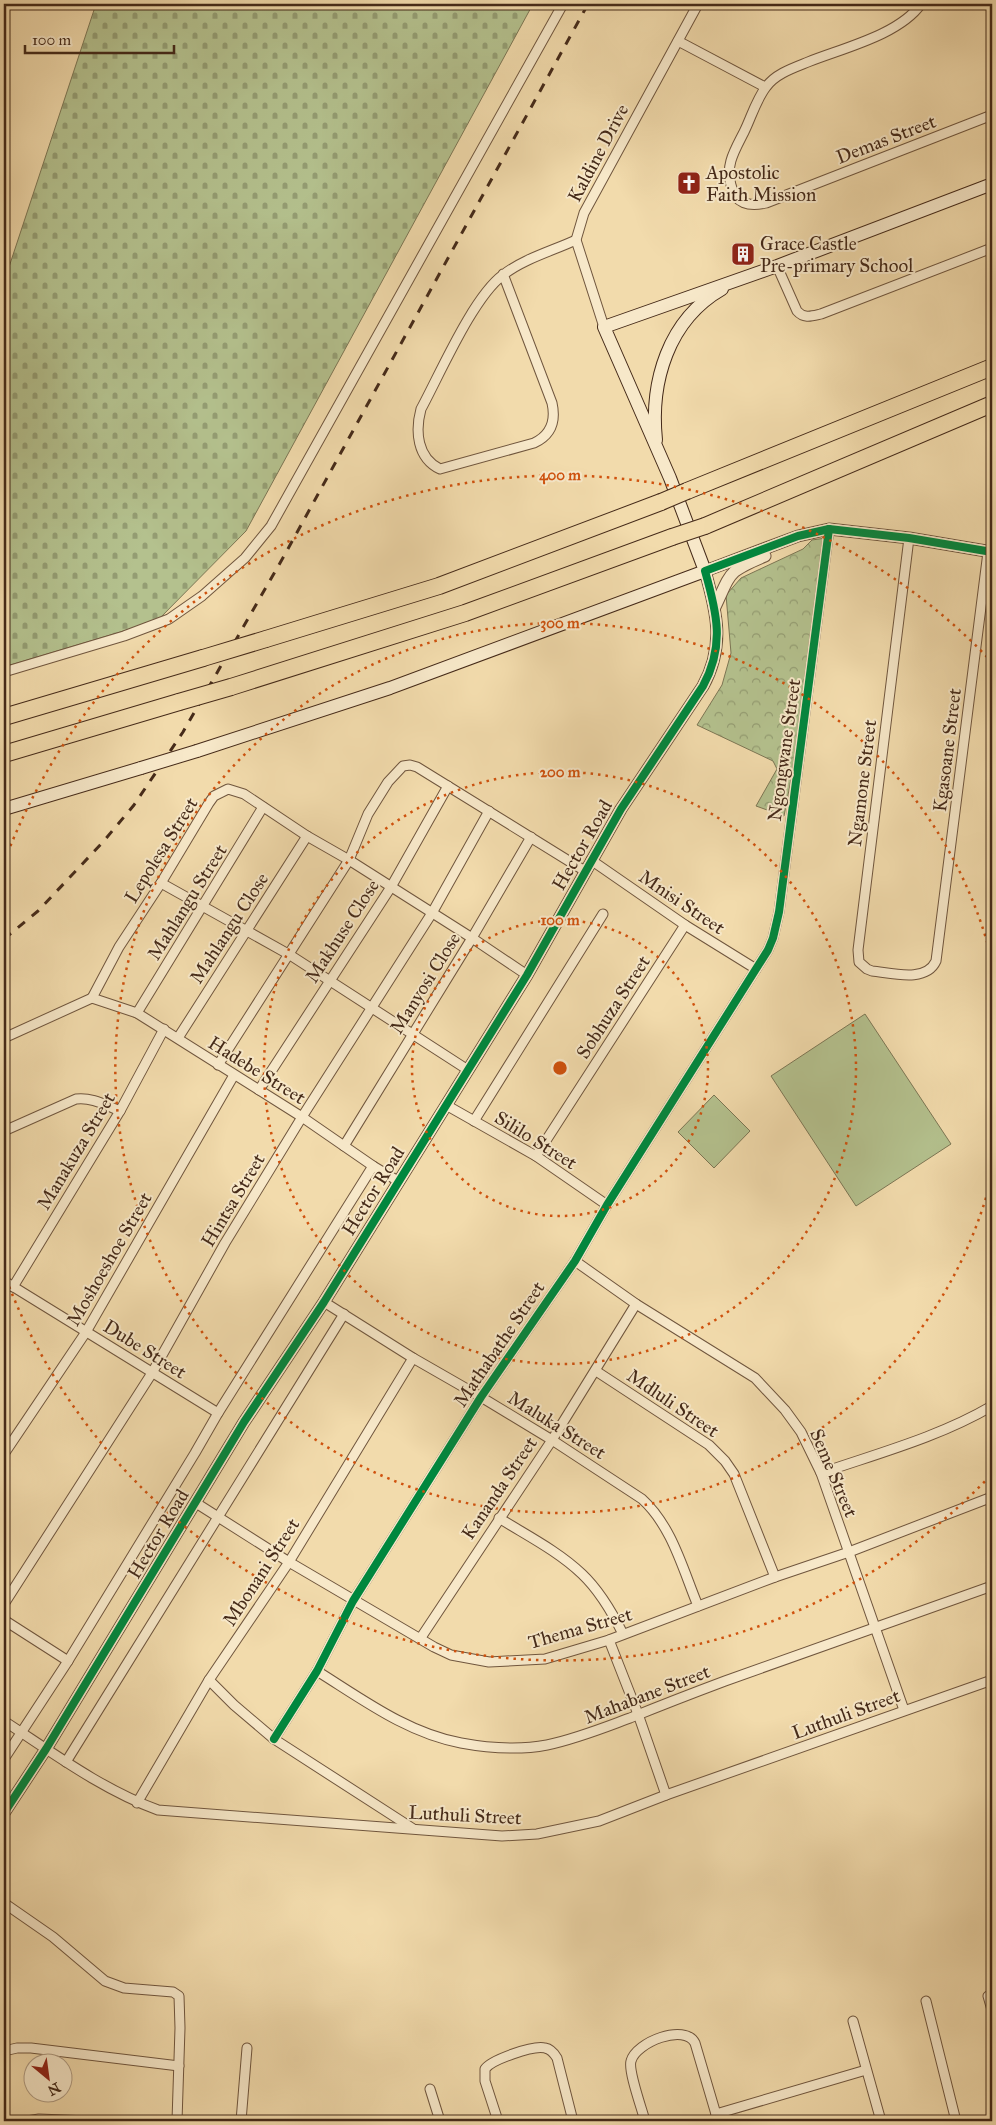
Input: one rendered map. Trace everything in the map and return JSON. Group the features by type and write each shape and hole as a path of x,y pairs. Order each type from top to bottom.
{"highway":[{"path":"4,717 439,586 687,492 992,367"},
{"path":"4,754 231,687 465,613 705,526 992,404"}],"main road":[{"path":"4,809 197,751 390,688 705,571 670,478 604,327 777,266 992,184"},
{"path":"656,449 656,387 661,364 672,339 699,306 719,290 756,273"}],"street":[{"path":"4,672 124,636 169,619 202,596 245,558 272,526 563,4"},
{"name":"Kaldine Drive","path":"576,240 584,213 698,4"},
{"path":"678,41 766,87 775,78 797,66 898,26 914,14 921,4"},
{"name":"Demas Street","path":"766,87 730,159 731,187 736,198 745,204 755,206 992,115"},
{"path":"503,274 552,403 554,420 546,436 534,443 440,469 433,466 422,452 418,429 421,410 481,299 503,274 576,240 604,327"},
{"path":"777,266 797,311 800,315 810,316 821,314 992,248"},
{"path":"705,571 798,536 829,529 909,538 990,552"},
{"name":"Ngongwane Street","path":"756,970 773,938 779,912 829,529"},
{"path":"715,607 725,582 733,572 781,549 798,536"},
{"name":"Ngamone Street","path":"909,538 857,956 862,966 872,971 917,975 933,967 938,951"},
{"name":"Kgasoane Street","path":"938,951 990,552"},
{"name":"Hector Road","path":"4,1813 46,1748 244,1422 324,1302 527,975 621,808 697,698 712,670 717,644 715,607 705,571"},
{"path":"218,1065 349,860 368,814 388,782 403,766 417,767 585,871"},
{"name":"Makhuse Close","path":"259,1090 391,887 448,786"},
{"name":"Lepolesa Street","path":"92,998 119,947 214,796 228,789 237,790 307,836 349,860 472,938 527,975"},
{"name":"Mahlangu Street","path":"137,1013 264,807"},
{"name":"Hintsa Street","path":"4,1604 152,1373 225,1243 302,1116 432,913 489,812"},
{"name":"Mahlangu Close","path":"178,1038 307,836"},
{"name":"Manyosi Close","path":"344,1146 472,938 531,837"},
{"name":"Mnisi Street","path":"591,860 685,925 756,970"},
{"path":"161,883 290,955 329,982 373,1007 468,1070"},
{"path":"474,1121 603,914"},
{"name":"Sobhuza Street","path":"536,1156 685,925"},
{"name":"Mathabathe Street","path":"274,1738 316,1671 353,1601 481,1397 575,1261 607,1205 756,970"},
{"path":"4,1038 92,998"},
{"name":"Hadebe Street","path":"92,998 137,1013 164,1029 218,1065 302,1116 373,1166 398,1181"},
{"name":"Manakuza Street","path":"13,1287 120,1112 164,1029"},
{"name":"Moshoeshoe Street","path":"4,1454 86,1332 234,1075"},
{"path":"4,1131 76,1099 94,1100 120,1112"},
{"name":"Sililo Street","path":"446,1105 536,1156 607,1205"},
{"name":"Hector Road","path":"4,1759 68,1661 218,1413 373,1166"},
{"name":"Seme Street","path":"575,1261 636,1304 756,1378 785,1410 800,1432 821,1473 904,1710"},
{"name":"Dube Street","path":"4,1281 218,1413"},
{"name":"Maluka Street","path":"324,1302 413,1358 552,1440 642,1499 653,1509 668,1534 698,1606"},
{"name":"Kananda Street","path":"420,1639 552,1440 636,1304"},
{"path":"66,1762 344,1314"},
{"name":"Mbonani Street","path":"138,1803 209,1680 289,1562 413,1358"},
{"name":"Mdluli Street","path":"596,1371 709,1445 725,1461 741,1490 775,1577"},
{"path":"821,1473 940,1432 992,1406"},
{"name":"Thema Street","path":"196,1503 353,1601 420,1639 451,1655 489,1662 545,1659 609,1640 775,1577 849,1552 992,1497"},
{"path":"499,1518 560,1557 581,1574 610,1608 623,1634"},
{"name":"Mahabane Street","path":"316,1671 415,1730 462,1743 515,1747 546,1745 574,1739 992,1586"},
{"path":"4,1620 68,1661"},
{"path":"609,1640 638,1714 666,1795"},
{"path":"209,1680 234,1705 274,1738 413,1828"},
{"name":"Luthuli Street","path":"4,1721 66,1762 138,1803 171,1813 413,1828 502,1836 537,1834 599,1821 666,1795 992,1680"},
{"path":"4,1903 53,1937 105,1981 124,1988 176,1994 180,1999 177,2121"},
{"path":"988,1996 992,2010"},
{"path":"926,2001 956,2121"},
{"path":"853,2021 881,2121"},
{"path":"646,2121 631,2071 631,2059 637,2051 648,2043 676,2034 690,2036 695,2043 717,2118 866,2070"},
{"path":"4,2051 17,2048 31,2048 179,2066"},
{"path":"241,2121 247,2048"},
{"path":"498,2121 485,2080 485,2069 492,2062 532,2049 543,2048 551,2051 557,2058 573,2121"},
{"path":"430,2089 440,2121"},
{"path":"27,2121 39,2119 88,2121"}],"green space":[{"path":"96,4 533,4 246,531 157,621 4,667 4,272 8,270"},
{"path":"833,537 810,681 784,816 756,806 777,769 773,761 697,725 722,685 731,653 726,595 741,578 803,549 812,540"},
{"path":"865,1014 951,1144 856,1206 771,1076"},
{"path":"714,1095 750,1131 714,1168 678,1132"}],"railway":[{"path":"4,939 38,911 103,842 134,805 183,732 284,556 588,4"}],"cycle path":[{"path":"274,1739 317,1671 353,1601 481,1397 575,1261 607,1205 768,950 779,912 829,529"},
{"path":"4,1813 46,1749 244,1422 324,1302 527,975 621,809 703,686 714,657 717,629 713,601 705,571 798,536 829,529 909,538 992,552"}],"place":[{"name":"Apostolic Faith Mission","path":"689,183"},
{"name":"Grace Castle Pre-primary School","path":"743,254"}]}
